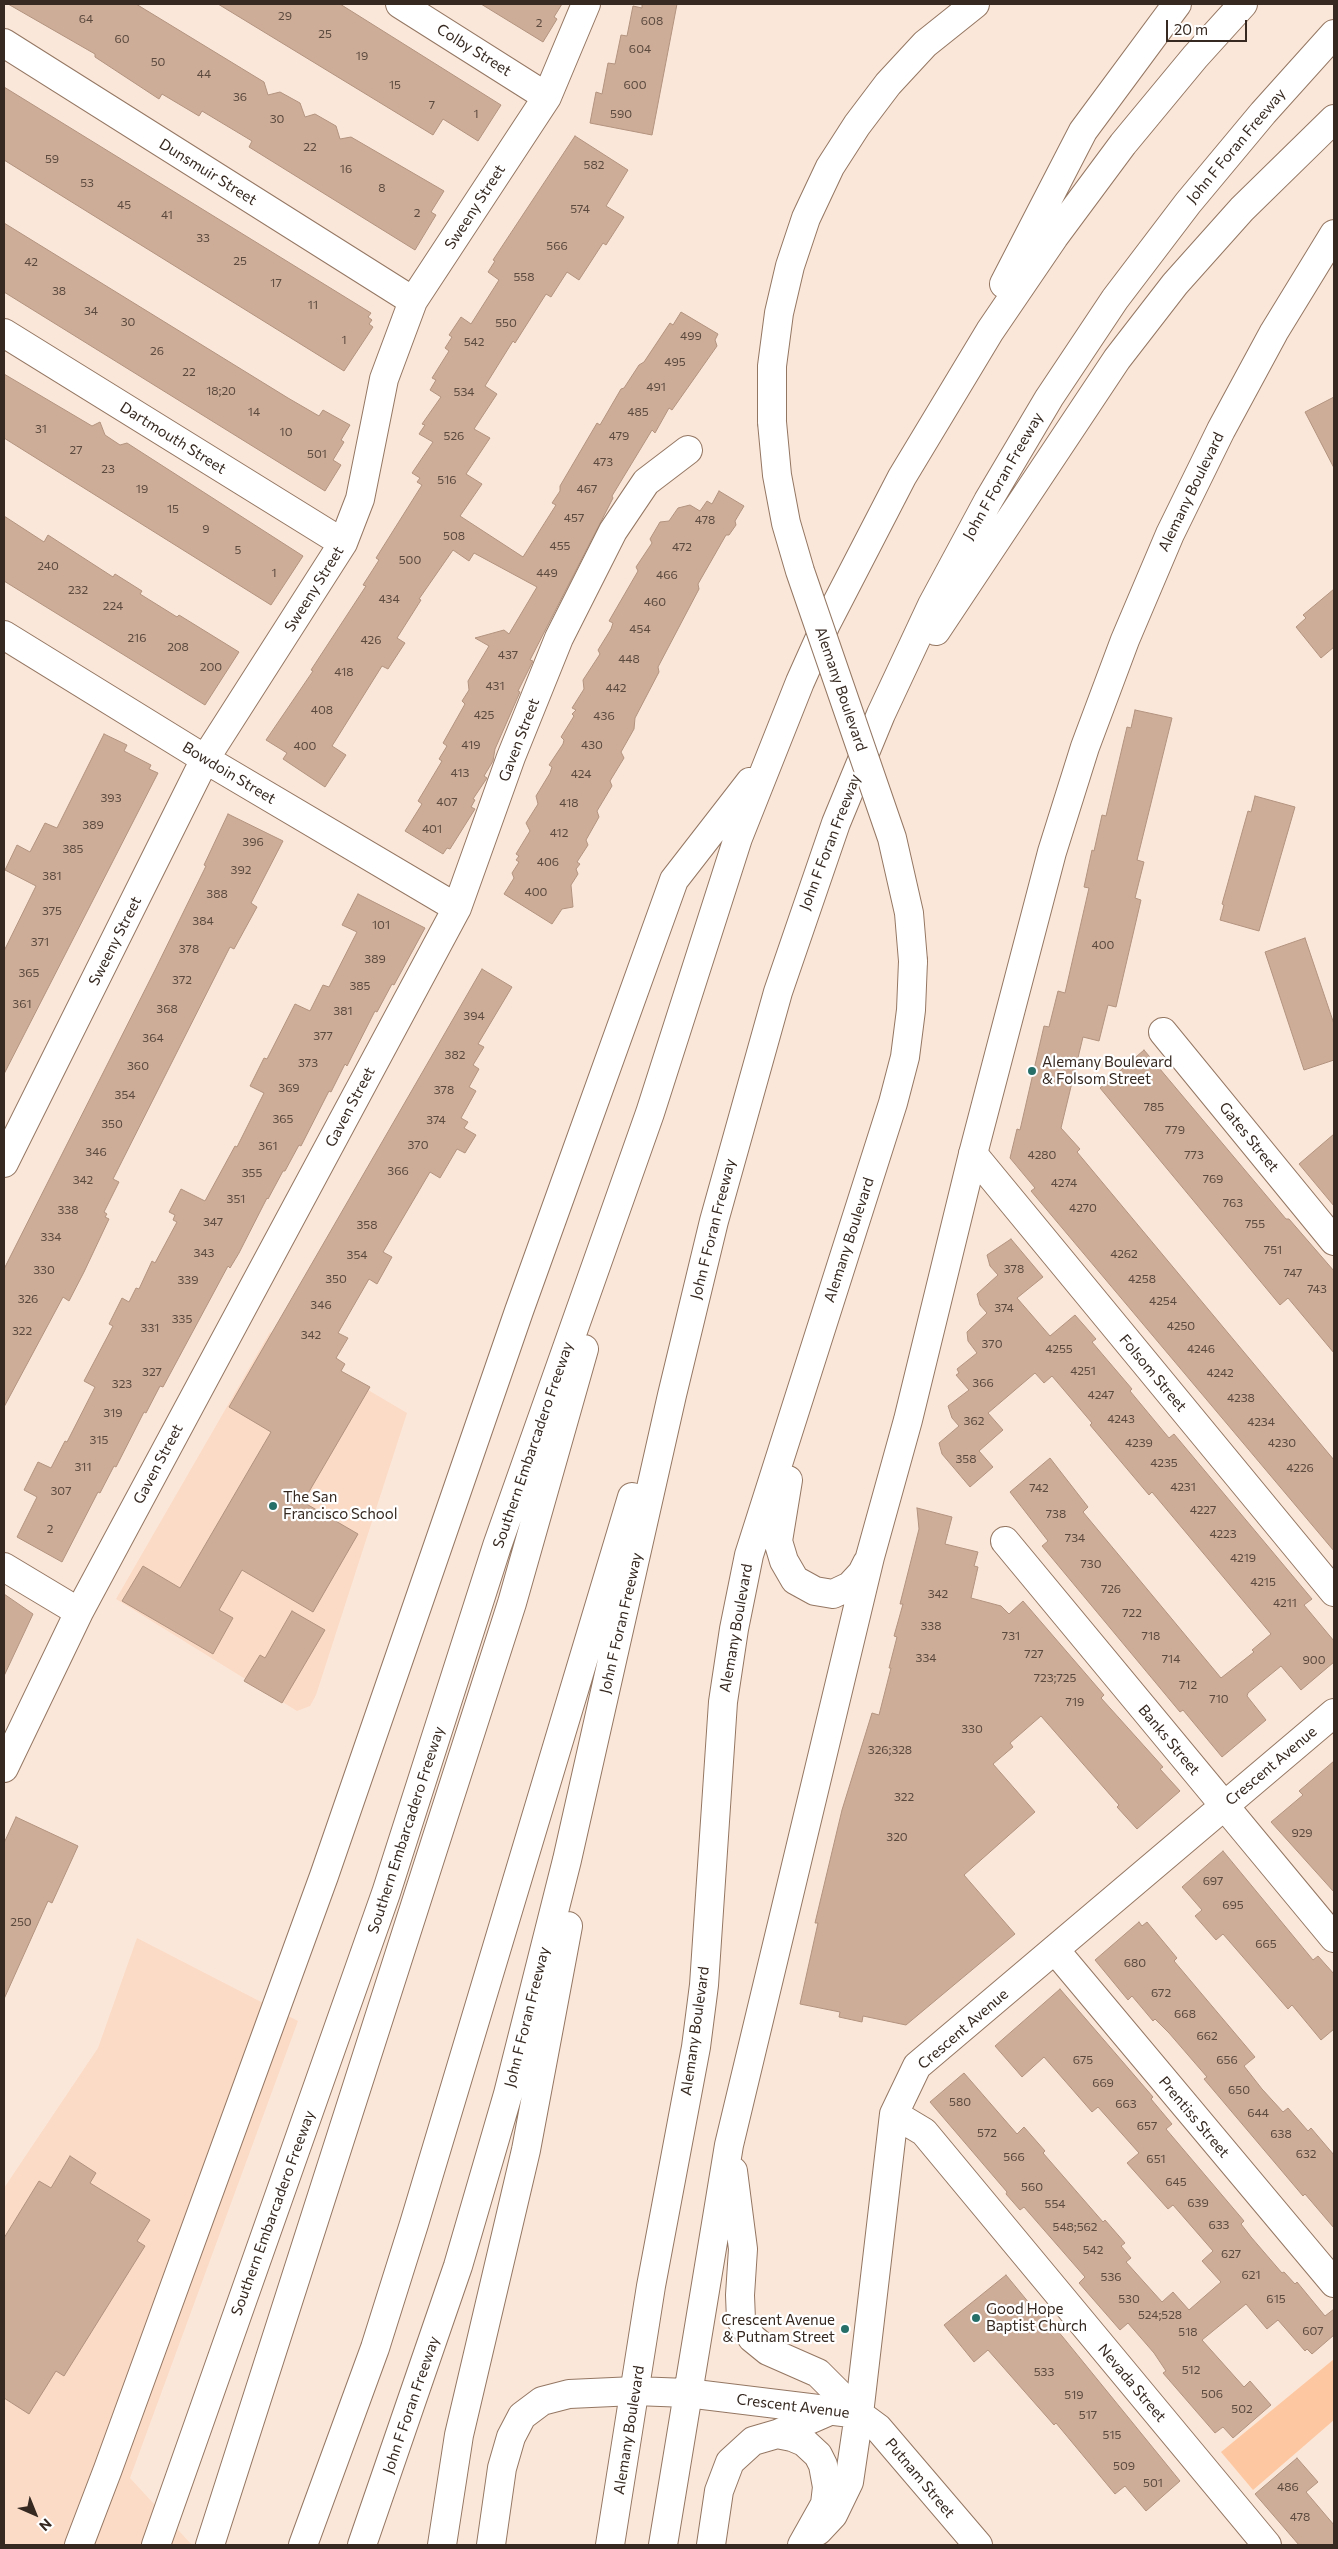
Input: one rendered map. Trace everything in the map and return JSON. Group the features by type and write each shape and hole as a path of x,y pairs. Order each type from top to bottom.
{"main road":[{"name":"Colby Street","path":"400,4 548,97"},
{"name":"Sweeny Street","path":"4,1163 205,759 343,543 360,498 384,379 413,301 548,97 586,4"},
{"name":"Alemany Boulevard","path":"610,2545 636,2391 651,2286 696,2047 704,1985 723,1702 734,1629 749,1555 893,1103 906,1057 911,1010 913,961 909,913 892,838 800,570 786,523 777,475 772,422 772,366 779,313 788,275 806,218 830,167 857,125 888,84 925,44 975,4"},
{"path":"210,2545 417,1903 528,1548 650,1113 704,938 738,838 768,759 826,624 930,427 1082,131 1177,4"},
{"path":"930,427 1017,291 1087,192 1165,93 1243,4"},
{"name":"John F Foran Freeway","path":"362,2545 443,2311 496,2135 567,1860 714,1221 747,1098 796,934 836,823 881,714 932,605 1018,448 1085,343 1151,251 1224,158 1334,34"},
{"name":"Dunsmuir Street","path":"4,43 413,301"},
{"path":"881,714 1117,359 1175,284 1242,209 1334,119"},
{"name":"Alemany Boulevard","path":"663,2545 729,2145 870,1557 908,1420 973,1154 1052,852 1085,747 1125,640 1170,534 1221,430 1274,332 1334,234"},
{"name":"Dartmouth Street","path":"4,333 343,543"},
{"name":"Gaven Street","path":"4,1768 79,1612 457,908 511,756 559,638 613,531 646,482 688,450"},
{"name":"Bowdoin Street","path":"4,635 205,759 457,908"},
{"path":"78,2545 108,2469 324,1876 516,1321 674,880 768,759"},
{"name":"Gates Street","path":"1163,1032 1334,1241"},
{"name":"Southern Embarcadero Freeway","path":"156,2545 386,1893 497,1546 650,1113"},
{"name":"Folsom Street","path":"973,1154 1334,1592"},
{"path":"303,2545 375,2348 456,2091 714,1221"},
{"path":"803,1384 778,1541 784,1561 796,1580 814,1591 833,1594 850,1586 862,1573 870,1557"},
{"name":"Banks Street","path":"1005,1540 1334,1938"},
{"path":"4,1567 79,1612"},
{"path":"442,2545 460,2435 538,2093 633,1570"},
{"name":"Crescent Avenue","path":"491,2545 502,2468 511,2437 522,2416 542,2401 569,2394 636,2391 687,2393 859,2414 894,2114 917,2066 1334,1712"},
{"name":"Prentiss Street","path":"1055,1950 1334,2284"},
{"name":"Nevada Street","path":"894,2114 924,2132 1267,2545"},
{"name":"Putnam Street","path":"729,2145 744,2249 740,2295 741,2320 752,2338 768,2351 818,2374 859,2414 878,2428 978,2545"},
{"path":"710,2545 719,2491 730,2462 753,2441 777,2434 832,2410"},
{"path":"803,2545 833,2515 848,2482 859,2414"},
{"path":"777,2434 804,2442 823,2464 827,2487 825,2504 803,2545"}],"shaded area":[{"name":"The San Francisco School","path":"270,1332 407,1413 316,1695 310,1706 297,1711 116,1599"},
{"path":"137,1938 298,2021 130,2478 192,2545 4,2545 4,2188 98,2048"},
{"path":"1334,2359 1334,2420 1253,2490 1221,2452"}],"building":[{"path":"8,4 136,4 264,82 268,95 280,92 300,103 305,117 315,114 336,126 340,139 351,137 444,191 431,212 436,215 415,250 249,147 252,141 202,111 199,116 162,94 159,99 95,57 95,54"},
{"path":"218,4 340,4 501,105 478,141 443,119 433,135"},
{"path":"481,4 562,4 554,17 557,19 543,42"},
{"path":"642,4 677,4 652,135 590,123 596,92 602,94 608,63 615,64 621,35 627,36 633,6 642,8"},
{"path":"4,87 371,313 368,317 372,320 369,324 373,327 344,371 4,160"},
{"path":"575,136 628,170 606,206 624,217 606,245 603,243 579,280 567,272 551,297 546,294 515,343 513,341 485,386 497,394 474,429 490,438 466,474 482,484 460,516 523,557 556,505 552,503 560,491 560,486 597,423 600,425 621,389 624,388 639,365 644,362 670,323 673,325 681,312 718,334 715,340 717,346 672,410 669,408 655,433 652,430 612,496 613,498 530,660 533,661 518,691 520,692 495,749 493,761 484,776 487,778 473,799 475,800 471,807 475,809 450,849 447,848 443,854 405,831 422,804 418,801 442,761 439,759 447,746 443,743 465,704 462,701 469,690 468,681 489,646 475,638 504,630 509,634 537,587 474,553 469,561 453,550 419,599 421,600 397,638 405,643 388,669 382,666 332,746 346,755 325,787 283,759 287,753 266,740 313,671 311,670 366,586 363,585 379,560 376,558 422,485 417,482 420,478 412,473 433,442 419,434 425,425 422,424 441,397 430,390 436,380 432,378 449,351 445,348 452,337 449,335 461,317 471,324 499,280 488,272 495,261 493,260"},
{"path":"4,223 288,398 319,416 323,410 350,425 341,440 344,442 333,460 341,465 325,491 4,292"},
{"path":"4,374 92,426 100,422 105,435 120,445 127,443 303,556 271,605 4,438"},
{"path":"1334,397 1334,468 1305,412"},
{"path":"719,491 744,506 735,521 736,525 729,535 726,535 698,584 699,589 658,667 659,672 635,718 634,729 621,752 624,758 610,781 612,786 597,811 599,817 586,840 588,845 577,862 580,864 576,869 578,874 571,885 573,907 562,909 552,924 504,894 514,878 512,873 519,862 516,860 519,856 516,854 530,831 526,823 538,804 536,796 550,773 552,767 549,765 563,744 564,740 561,737 574,716 572,714 576,710 572,708 584,689 583,680 600,654 598,650 611,629 613,623 609,621 638,571 636,567 652,543 650,539 660,522 669,521 678,508 690,505 700,511 707,501 712,504"},
{"path":"4,516 44,542 48,535 113,577 115,574 142,591 140,594 177,617 179,615 239,652 205,705 4,581"},
{"path":"1334,589 1334,647 1321,658 1296,627 1306,618 1303,615"},
{"path":"1135,710 1172,718 1137,860 1144,862 1135,898 1141,900 1116,1007 1108,1005 1099,1041 1083,1037 1061,1128 1080,1149 1077,1152 1334,1460 1334,1551 1031,1191 1035,1188 1010,1158 1017,1129 1020,1130 1044,1026 1049,1027 1058,991 1065,993 1089,888 1084,887 1092,850 1094,851 1102,815 1106,816 1127,727 1131,728"},
{"path":"104,734 127,745 124,751 151,765 149,769 158,773 4,1074 4,951 36,886 5,870 17,845 30,852 45,823 57,828"},
{"path":"1255,796 1295,807 1259,931 1220,920 1224,905 1222,904 1248,811 1251,812"},
{"path":"228,814 283,841 251,903 257,907 234,949 230,947 113,1179 119,1182 104,1212 107,1214 105,1217 109,1219 84,1272 69,1301 63,1297 4,1407 4,1269 155,970 206,866 204,865"},
{"path":"358,894 425,928 394,985 392,984 377,1012 375,1011 347,1066 345,1064 331,1092 329,1091 301,1146 299,1145 267,1198 239,1253 230,1268 228,1266 163,1387 160,1386 146,1413 144,1412 116,1467 114,1466 100,1493 98,1492 62,1562 17,1537 37,1497 24,1490 38,1462 51,1468 65,1441 67,1442 95,1387 84,1381 113,1326 109,1324 122,1298 129,1302 136,1288 139,1289 152,1261 155,1263 177,1222 173,1220 175,1215 169,1212 181,1189 205,1201 235,1146 237,1147 264,1093 250,1086 264,1058 267,1059 295,1004 310,1011 323,985 329,987 357,932 342,925"},
{"path":"1305,938 1334,1024 1334,1060 1304,1070 1265,952"},
{"path":"482,969 512,987 478,1044 484,1047 473,1065 479,1069 469,1087 476,1091 461,1118 468,1122 464,1128 476,1135 465,1153 457,1149 440,1178 430,1172 383,1252 392,1257 377,1284 369,1279 338,1333 348,1338 336,1358 345,1364 341,1371 370,1387 303,1502 358,1534 313,1612 242,1570 219,1610 233,1618 213,1654 122,1601 143,1566 180,1588 271,1432 229,1407"},
{"path":"1144,1050 1286,1219 1289,1219 1334,1271 1334,1353 1288,1298 1280,1305 1100,1088"},
{"path":"1334,1134 1334,1206 1299,1164"},
{"path":"1011,1239 1043,1277 1017,1298 1050,1336 1075,1315 1096,1339 1092,1342 1132,1389 1130,1391 1169,1438 1174,1434 1312,1599 1304,1605 1334,1641 1334,1662 1301,1690 1281,1666 1248,1693 1247,1696 1266,1720 1222,1757 1183,1710 1180,1712 1042,1546 1048,1541 1010,1492 1050,1458 1088,1507 1083,1512 1221,1678 1254,1652 1252,1650 1271,1634 1152,1492 1149,1495 1090,1425 1092,1423 1052,1376 1044,1383 1035,1373 988,1413 1003,1430 979,1451 993,1467 970,1487 942,1454 939,1443 959,1426 952,1418 948,1406 969,1390 956,1375 959,1373 957,1369 977,1353 968,1341 967,1332 987,1313 980,1305 977,1294 998,1275 990,1266 987,1255"},
{"path":"917,1508 952,1517 945,1544 978,1552 974,1566 978,1567 971,1598 1001,1606 1009,1614 1023,1601 1104,1695 1101,1698 1163,1767 1160,1769 1180,1791 1137,1829 1117,1807 1119,1805 1041,1716 1010,1743 1013,1747 993,1764 1035,1812 964,1875 1015,1934 906,2025 863,2016 862,2022 839,2017 840,2012 800,2004 818,1923 815,1923 842,1810 872,1713 879,1715 891,1668 889,1668 897,1637 894,1636 903,1604 900,1604 919,1529"},
{"path":"4,1594 33,1614 4,1676"},
{"path":"292,1611 325,1630 282,1703 244,1681 260,1655 265,1658"},
{"path":"1334,1761 1334,1892 1271,1822 1303,1795 1299,1791"},
{"path":"16,1817 78,1846 52,1903 48,1901 4,1999 4,1843"},
{"path":"1223,1851 1313,1960 1318,1956 1334,1974 1334,2029 1321,2040 1292,2005 1288,2009 1223,1934 1216,1940 1195,1916 1202,1910 1182,1887"},
{"path":"1139,1922 1142,1926 1147,1922 1177,1958 1174,1961 1255,2057 1244,2066 1262,2089 1283,2112 1288,2108 1308,2131 1311,2128 1334,2155 1334,2228 1305,2194 1303,2196 1204,2079 1207,2077 1169,2033 1155,2019 1153,2021 1132,1996 1128,2000 1095,1960"},
{"path":"1060,1989 1153,2097 1151,2099 1172,2124 1166,2129 1244,2221 1241,2224 1251,2237 1282,2273 1284,2272 1295,2284 1297,2282 1325,2316 1334,2309 1334,2335 1312,2354 1307,2349 1305,2351 1278,2320 1267,2329 1246,2304 1202,2340 1244,2387 1250,2381 1271,2405 1233,2438 1223,2427 1215,2433 1163,2373 1166,2371 1154,2353 1128,2323 1120,2330 1079,2283 1085,2277 1024,2207 1020,2210 1006,2194 1007,2192 930,2102 964,2073 1017,2134 1024,2127 1045,2151 1043,2153 1103,2222 1105,2220 1125,2243 1121,2246 1131,2258 1126,2262 1162,2302 1173,2292 1189,2310 1221,2282 1202,2261 1213,2251 1173,2205 1168,2209 1127,2163 1139,2153 1098,2107 1092,2112 1044,2057 1022,2077 995,2046"},
{"path":"70,2156 96,2173 90,2183 150,2220 137,2241 145,2246 64,2376 56,2371 29,2414 4,2398 4,2238 39,2181 51,2188"},
{"path":"1006,2275 1039,2315 1042,2313 1062,2336 1180,2481 1146,2511 1125,2486 1115,2494 1056,2423 1054,2425 988,2350 974,2362 944,2325"},
{"path":"1297,2458 1318,2482 1306,2492 1334,2525 1334,2545 1299,2545 1255,2494"}],"place":[{"name":"Alemany Boulevard & Folsom Street","path":"1032,1071"},
{"name":"The San Francisco School","path":"273,1506"},
{"name":"Good Hope Baptist Church","path":"976,2318"},
{"name":"Crescent Avenue & Putnam Street","path":"845,2329"}]}
